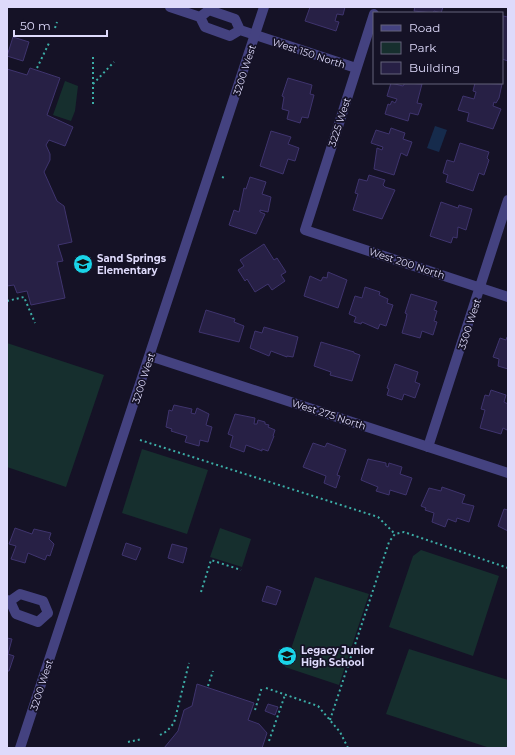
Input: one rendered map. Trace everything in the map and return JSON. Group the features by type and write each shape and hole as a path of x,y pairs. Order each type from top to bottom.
{"street":[{"name":"West 150 North","path":"170,7 200,18 205,27 230,36 240,30"},
{"name":"3200 West","path":"20,748 264,7"},
{"name":"West 150 North","path":"200,18 209,10 235,19 240,30 356,68"},
{"name":"3225 West","path":"305,230 373,17"},
{"name":"3300 West","path":"428,447 481,288 508,200"},
{"name":"West 200 North","path":"305,230 508,296"},
{"name":"West 275 North","path":"150,356 508,473"},
{"path":"20,594 43,601 48,613 38,622 16,614 9,600 20,594"},
{"path":"48,613 63,617"}],"path":[{"path":"55,28 57,22"},
{"path":"37,68 50,40"},
{"path":"93,57 93,105"},
{"path":"93,84 114,62"},
{"path":"7,301 24,297 35,323"},
{"path":"140,440 378,517 395,534"},
{"path":"330,720 389,542 395,534 404,532 508,568"},
{"path":"201,592 211,560 241,570"},
{"path":"160,735 167,731 174,723 188,663"},
{"path":"208,686 213,671"},
{"path":"255,710 262,687"},
{"path":"266,688 318,706 340,732 348,748"},
{"path":"269,741 286,695"},
{"path":"128,742 142,739"}],"green space":[{"path":"65,81 78,86 75,111 71,121 53,115"},
{"path":"7,343 104,375 66,487 7,467"},
{"path":"142,449 208,470 187,534 122,513"},
{"path":"220,528 251,539 242,567 210,557"},
{"path":"421,550 499,576 473,656 389,627 413,556"},
{"path":"315,577 369,594 339,685 285,667"},
{"path":"409,649 508,680 508,748 490,748 386,714"}],"water":[{"path":"435,126 447,130 439,152 427,148"}],"building":[{"path":"310,7 345,7 343,15 337,14 335,21 339,22 336,31 305,21"},
{"path":"415,7 443,7 441,12 414,11"},
{"path":"503,16 508,17 508,61 503,59"},
{"path":"13,37 29,42 23,61 7,56"},
{"path":"30,68 60,78 47,115 73,127 65,146 49,140 46,145 50,154 50,160 44,172 57,201 64,206 72,242 58,245 63,261 57,262 65,298 31,305 27,291 17,293 14,285 7,286 7,69 27,75"},
{"path":"288,78 312,85 310,94 314,95 308,118 302,117 300,123 287,119 289,111 282,109 284,97 282,96"},
{"path":"391,84 403,86 404,84 422,84 417,103 422,104 418,115 410,113 408,121 385,114 388,104 390,105 392,101 395,103 397,99 387,96"},
{"path":"475,84 502,84 499,98 496,103 494,102 493,106 501,109 493,129 467,121 469,113 458,110 463,96 474,99 476,92 473,91"},
{"path":"391,128 405,133 403,139 412,142 407,156 401,153 394,175 374,169 377,148 382,150 383,147 371,143 376,130 389,134"},
{"path":"271,131 291,137 288,144 299,148 295,161 288,159 283,174 260,166"},
{"path":"460,143 489,152 487,158 489,160 484,175 479,173 473,191 446,182 448,175 443,173 447,160 454,162"},
{"path":"369,175 385,180 383,185 385,187 395,190 382,219 353,210 358,194 355,193 359,179 367,181"},
{"path":"250,177 266,182 262,194 271,197 268,212 260,210 260,212 265,214 256,234 229,225 234,210 239,212 244,188 246,189"},
{"path":"441,202 458,208 459,205 472,209 466,230 458,227 457,238 453,237 451,243 430,236"},
{"path":"264,244 274,260 277,258 286,272 281,275 285,281 272,290 268,284 255,292 247,279 245,281 238,270 244,266 240,260"},
{"path":"328,272 347,280 338,308 304,296 310,276 321,281 323,277 327,278"},
{"path":"365,287 380,292 379,295 388,299 387,303 393,305 386,326 380,324 378,329 362,322 361,324 354,322 356,317 349,314 355,296 362,298"},
{"path":"411,294 437,302 434,310 437,311 434,321 437,322 433,335 422,331 420,338 402,333 407,314 405,313"},
{"path":"206,310 235,319 234,322 244,326 239,342 199,332"},
{"path":"264,327 298,337 293,357 287,357 271,351 269,356 250,348 255,331 262,333"},
{"path":"507,337 508,369 498,366 499,359 493,357 500,338 506,340"},
{"path":"321,342 360,355 352,381 330,375 331,372 314,366"},
{"path":"395,364 418,372 415,382 420,384 415,398 404,394 402,400 387,395 389,389 387,388"},
{"path":"491,390 506,395 504,402 508,404 508,427 507,430 503,428 501,434 480,428 485,410 481,409 485,395 489,396"},
{"path":"174,405 192,409 191,413 195,414 197,408 209,414 206,425 212,427 208,442 200,440 199,446 185,442 187,436 171,431 172,429 166,427 169,410 172,411"},
{"path":"235,414 255,418 254,424 257,424 258,420 265,422 265,424 269,425 268,427 275,430 268,451 262,449 262,451 246,445 244,452 230,447 233,436 228,434"},
{"path":"313,443 325,447 327,443 346,450 337,475 340,476 336,488 324,483 326,476 303,467"},
{"path":"368,459 386,463 386,466 388,467 389,463 402,467 400,474 412,478 406,495 390,490 389,495 376,491 378,487 361,480"},
{"path":"442,487 465,495 462,503 474,506 469,522 457,518 456,522 448,519 445,527 432,522 434,513 425,510 426,508 421,506 429,488 441,491"},
{"path":"504,509 508,510 508,531 498,526"},
{"path":"15,528 32,534 34,529 51,533 49,539 54,544 50,556 47,555 45,560 28,553 25,563 11,559 16,546 9,544"},
{"path":"126,543 141,548 136,560 122,555"},
{"path":"172,544 187,548 183,563 168,558"},
{"path":"267,586 281,591 276,605 262,601"},
{"path":"7,638 12,639 8,654 14,656 9,671 7,671"},
{"path":"197,684 254,703 248,720 259,724 267,733 262,748 164,748 178,731 184,710 192,706"},
{"path":"268,704 278,707 275,715 265,711"}],"place":[{"name":"Sand Springs Elementary","path":"83,264"},
{"name":"Legacy Junior High School","path":"287,656"}]}
